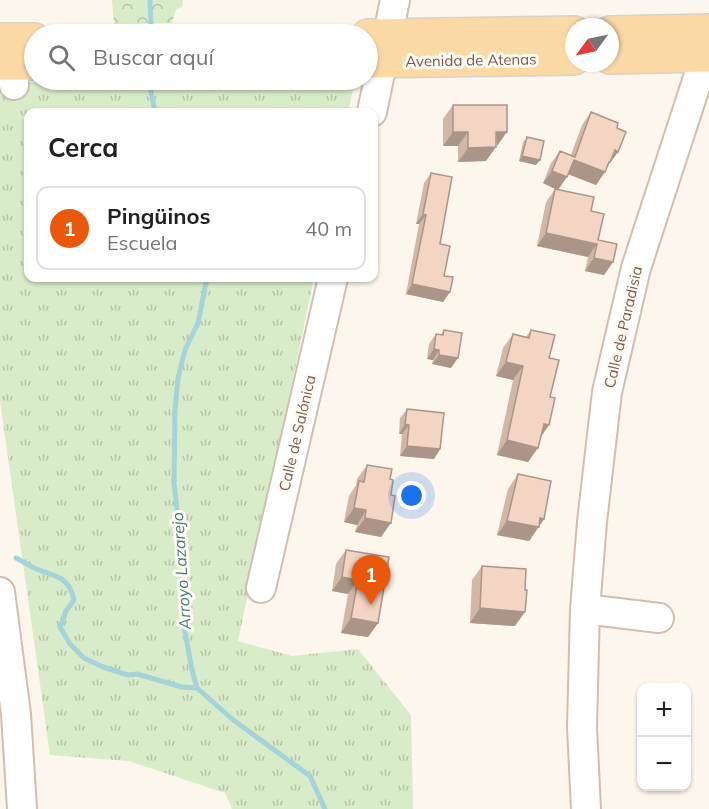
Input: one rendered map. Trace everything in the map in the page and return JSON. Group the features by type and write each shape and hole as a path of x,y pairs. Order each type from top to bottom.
{"main road":[{"name":"Avenida de Atenas","path":"378,49 565,34"},
{"path":"619,34 708,46"},
{"path":"619,56 708,46"},
{"name":"Avenida de Atenas","path":"378,49 565,58"},
{"path":"12,63 24,50"}],"street":[{"path":"378,46 395,0"},
{"name":"Calle de Paradisia","path":"586,809 582,727 585,609 592,522 608,392 636,268 708,46"},
{"path":"372,108 374,90"},
{"name":"Calle de Salónica","path":"261,588 332,282"},
{"path":"0,592 16,714 22,809"},
{"path":"585,609 659,618"}],"green space":[{"path":"112,0 183,0 182,7 176,9 172,23 114,24"},
{"path":"24,83 24,90 353,90 349,108 24,108 24,282 313,282 238,641 292,656 358,649 411,715 413,809 232,809 225,793 129,761 50,755 0,401 0,88"}],"building":[{"path":"453,105 507,105 507,132 496,132 496,147 468,148 468,132 453,132"},
{"path":"591,112 618,123 617,128 626,132 618,152 615,150 605,172 574,160 567,177 552,171 560,151 575,157"},
{"path":"527,137 544,141 540,160 522,156"},
{"path":"431,173 452,177 440,244 450,246 444,276 453,277 450,292 412,284 426,215 423,214"},
{"path":"555,189 594,197 591,211 604,214 598,240 617,244 613,262 594,258 597,244 546,233"},
{"path":"444,330 462,333 458,358 439,355 439,350 434,349 436,334 443,335"},
{"path":"531,330 555,335 549,358 559,360 550,397 555,398 549,425 544,424 538,448 507,440 523,366 506,362 513,334 529,338"},
{"path":"407,409 444,413 440,449 407,446 409,425 405,424"},
{"path":"367,465 392,469 391,495 395,496 391,523 365,518 366,510 354,508 359,481 364,482"},
{"path":"518,474 551,481 544,519 540,518 539,527 507,521"},
{"path":"346,550 389,557 378,623 351,618 358,580 342,577"},
{"path":"482,566 526,569 525,612 480,608"}],"waterway":[{"name":"Arroyo Lazarejo","path":"150,0 151,24"},
{"name":"Arroyo Lazarejo","path":"150,90 154,108"},
{"name":"Arroyo Lazarejo","path":"206,282 198,323 185,350 178,378 175,411 174,483 184,569 181,611 192,670 197,688 232,719 310,776 325,809"},
{"path":"16,558 61,579 69,587 74,600 66,611 60,627 70,644 84,658 128,675 137,674 182,687 197,688"}],"place":[{"name":"Pingüinos","path":"371,605"}]}
